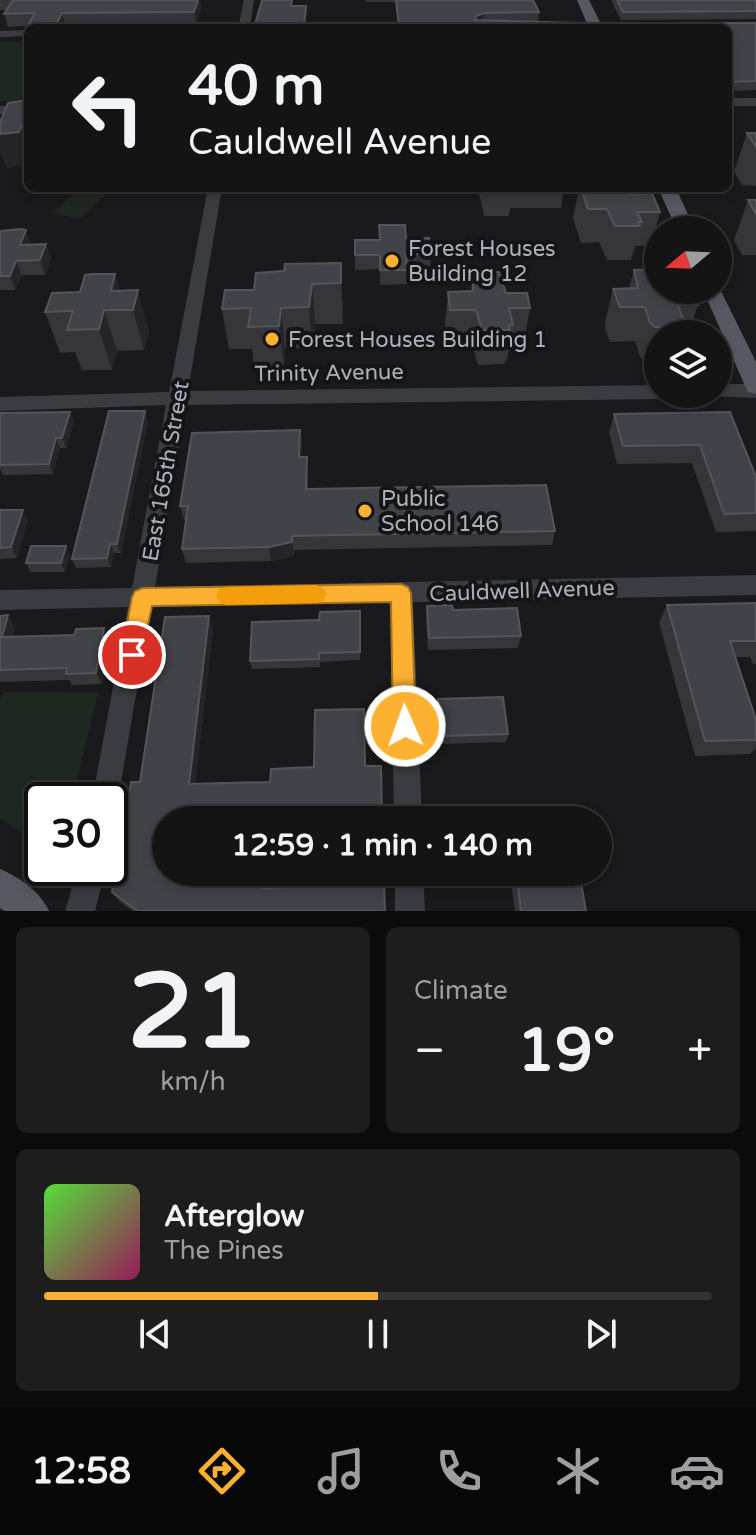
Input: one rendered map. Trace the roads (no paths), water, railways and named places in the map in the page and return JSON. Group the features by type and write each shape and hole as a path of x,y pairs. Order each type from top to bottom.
{"main road":[{"path":"583,0 595,24"},
{"path":"669,192 680,216"},
{"path":"719,304 756,389"},
{"path":"0,886 31,911"}],"street":[{"path":"245,24 249,0"},
{"path":"0,34 24,33"},
{"path":"732,102 756,102"},
{"path":"0,110 24,110"},
{"name":"East 165th Street","path":"108,782 214,192"},
{"path":"732,390 756,389"},
{"name":"Trinity Avenue","path":"0,404 178,398 644,392"},
{"name":"Cauldwell Avenue","path":"0,600 756,585"},
{"path":"401,593 408,806"},
{"path":"80,911 89,886"},
{"path":"409,886 410,911"}],"place":[{"name":"Forest Houses Building 12","path":"392,261"},
{"name":"Forest Houses Building 1","path":"272,339"},
{"name":"Public School 146","path":"365,511"}]}
